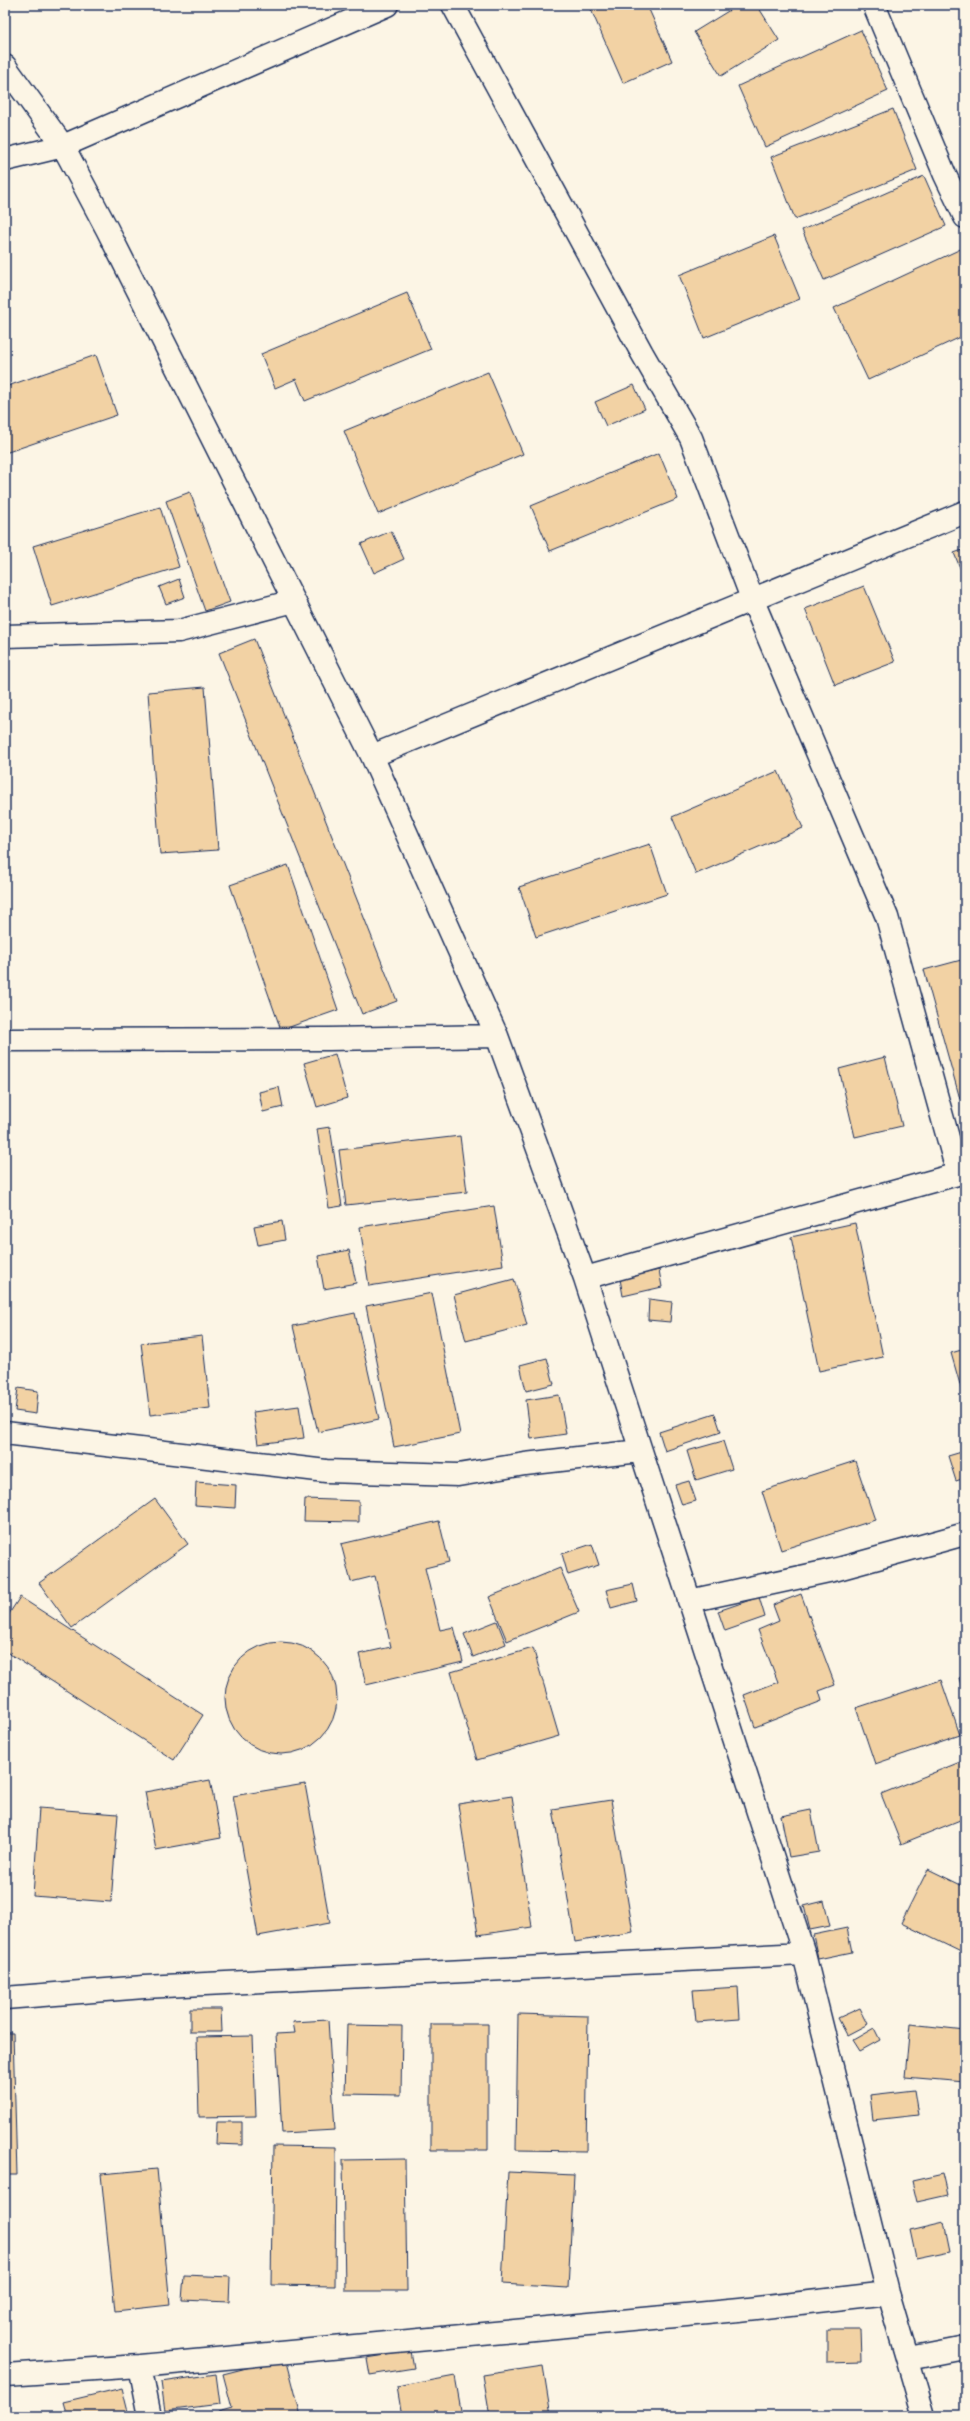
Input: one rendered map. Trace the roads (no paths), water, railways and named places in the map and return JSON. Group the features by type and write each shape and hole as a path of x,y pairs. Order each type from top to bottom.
{"street":[{"path":"5,160 63,146 388,5"},
{"path":"453,5 638,346 691,438 753,601 887,917 961,1173 585,1278"},
{"path":"874,5 945,175 965,217"},
{"path":"5,66 63,146 294,601 372,756 497,1036 585,1278 804,1954 888,2293 909,2359 924,2416"},
{"path":"372,756 753,601 965,512"},
{"path":"5,636 179,631 294,601"},
{"path":"5,1040 322,1039 497,1036"},
{"path":"5,1434 326,1471 458,1475 525,1464 640,1451"},
{"path":"689,1601 838,1569 965,1534"},
{"path":"5,1998 144,1987 804,1954"},
{"path":"5,2375 140,2366 739,2310 888,2293"},
{"path":"909,2359 965,2348"},
{"path":"140,2366 150,2416"}]}
